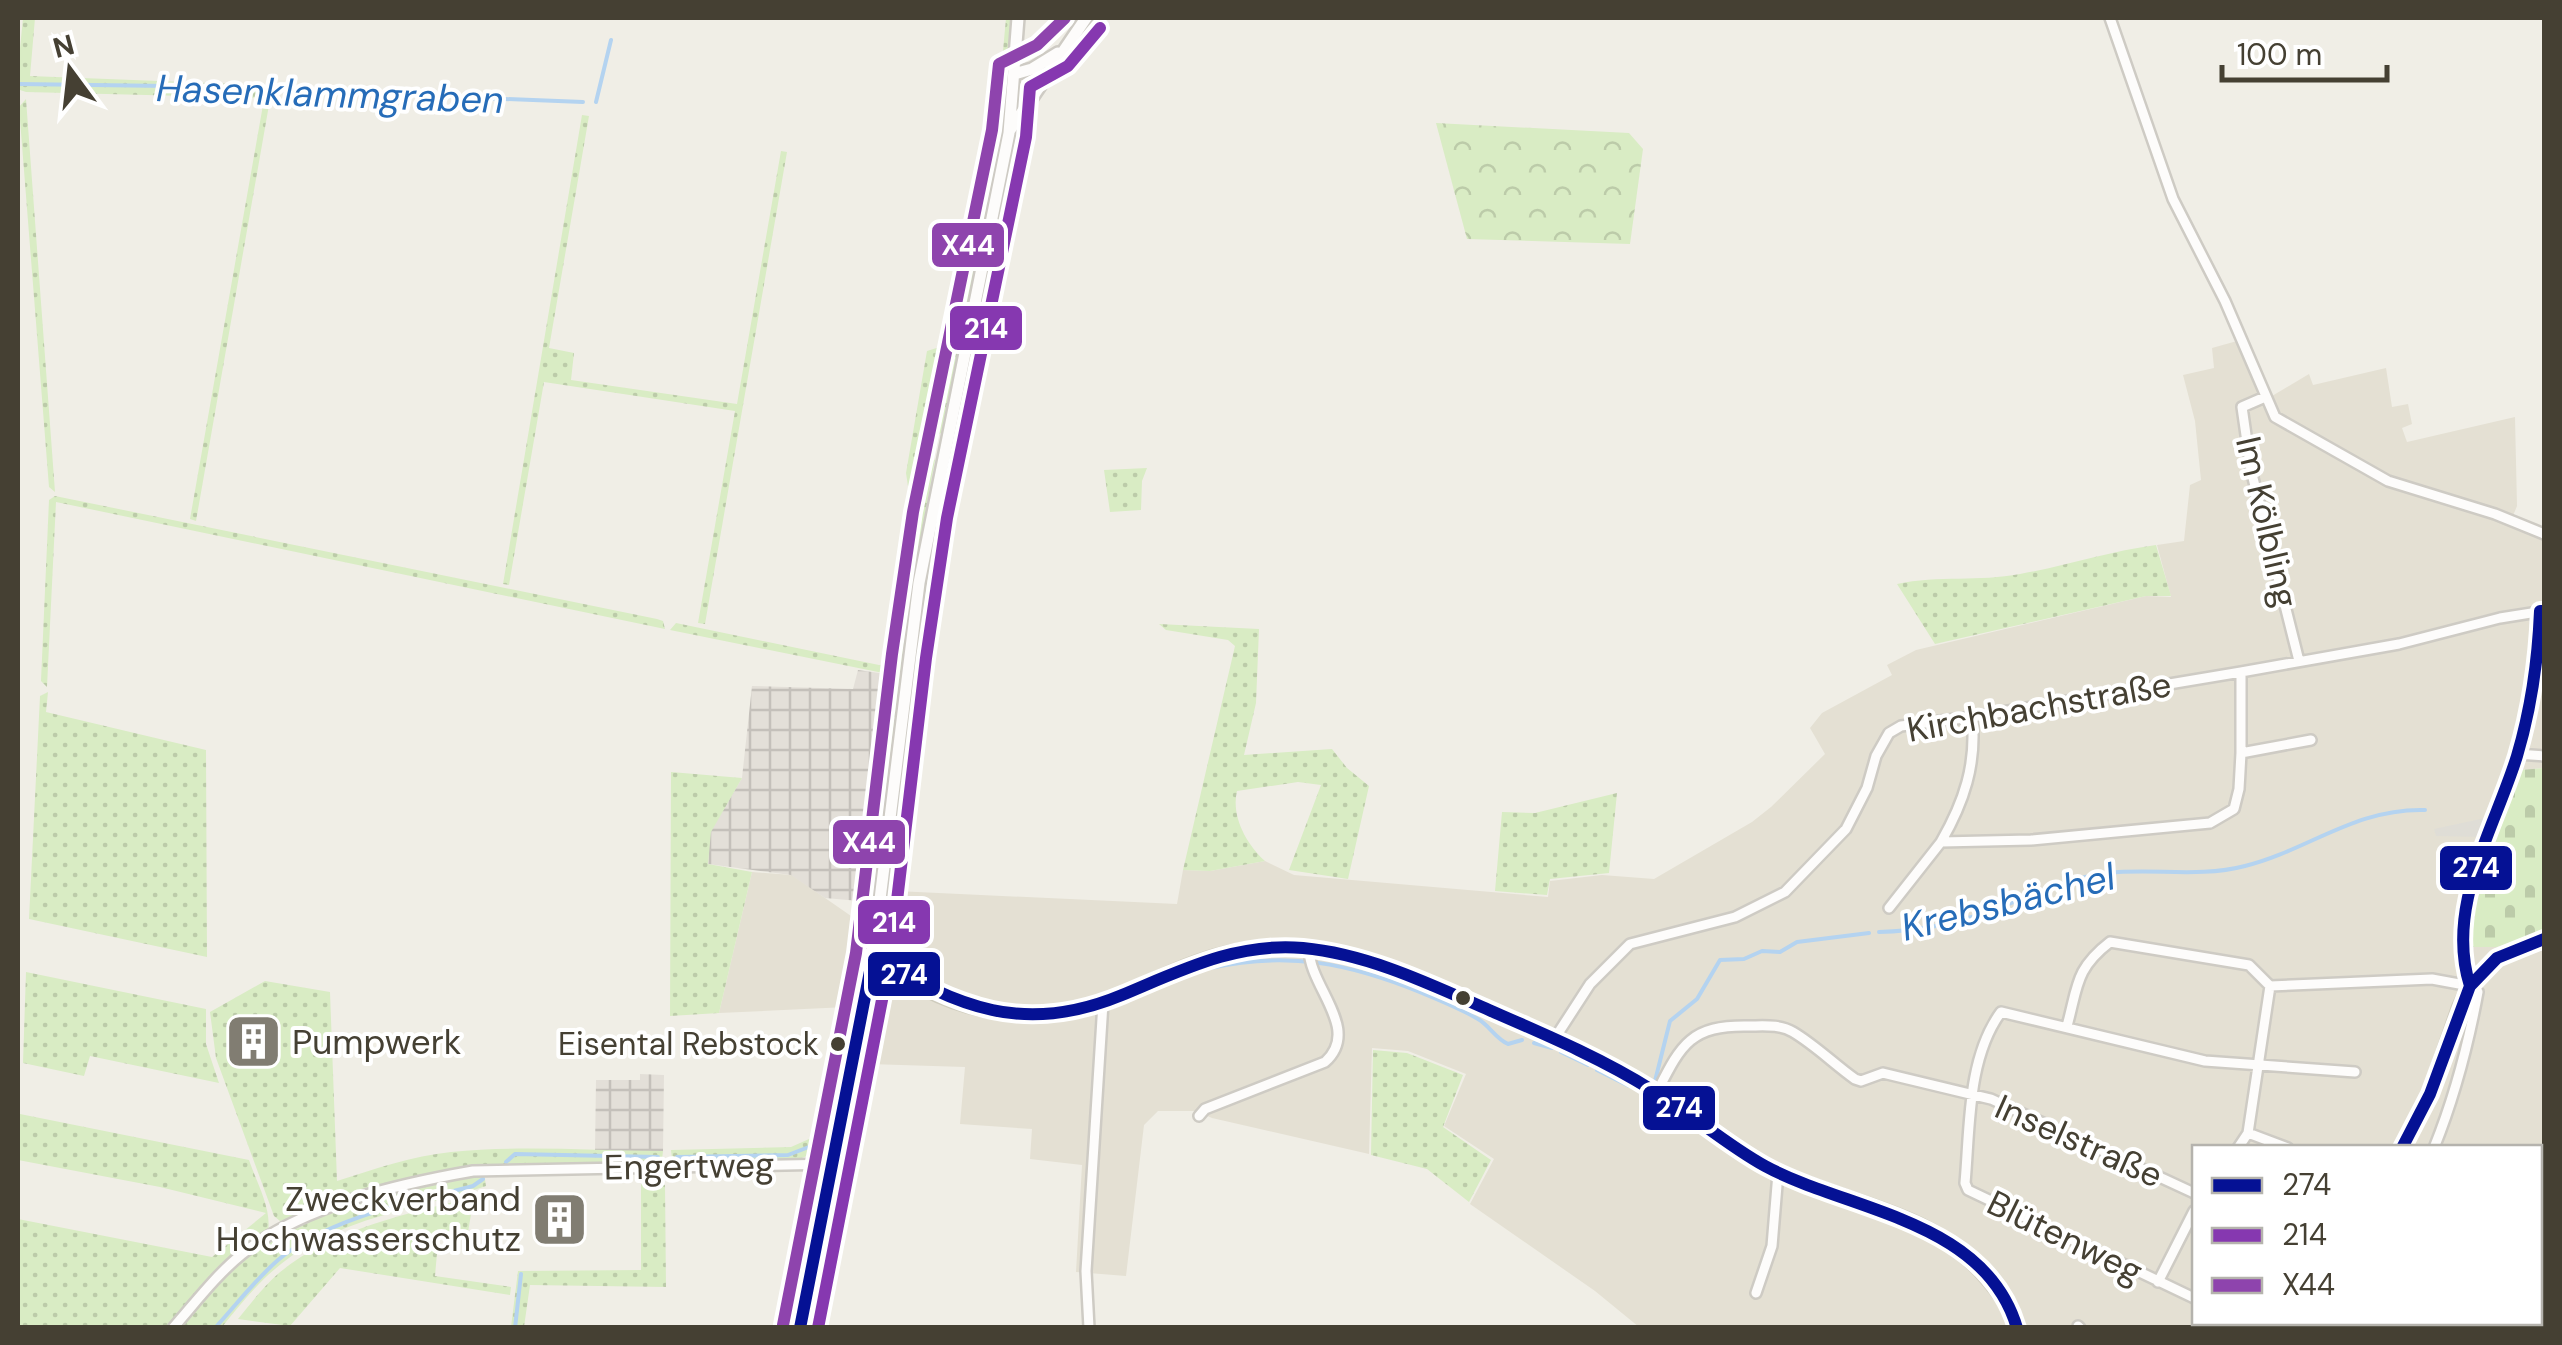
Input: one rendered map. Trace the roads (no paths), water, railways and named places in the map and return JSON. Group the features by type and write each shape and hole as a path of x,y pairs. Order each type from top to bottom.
{"main road":[{"path":"2404,1145 2430,1094 2470,986 2498,958 2544,939"},
{"path":"800,1328 873,956 926,989 981,1007 1024,1014 1103,1003 1194,962 1274,947 1400,973 1555,1038 1657,1092 1778,1172 1904,1216 1933,1232 1982,1271 2004,1297 2017,1328"},
{"path":"867,989 926,989"}],"street":[{"path":"873,956 919,583 1009,133 1018,18"},
{"path":"1009,133 1086,18"},
{"path":"2110,18 2173,198 2203,255 2270,409 2283,424 2388,480 2544,534"},
{"path":"1014,74 1032,69 1065,48"},
{"name":"Im Kölbling","path":"2265,397 2242,406 2251,470 2300,661"},
{"path":"2435,1145 2466,1056 2478,992 2463,972 2464,926 2472,888 2534,690 2542,611"},
{"name":"Kirchbachstraße","path":"1555,1038 1590,984 1630,944 1736,917 1785,892 1846,829 1889,733 1901,726 2399,644 2542,611"},
{"path":"1941,842 2031,840 2210,822 2234,809 2242,753 2241,672"},
{"path":"1889,908 1941,842 1959,812 1969,782 1974,740 1972,717"},
{"path":"2242,753 2310,740"},
{"path":"2517,754 2544,756"},
{"path":"2066,1026 2088,959 2110,942 2249,966 2270,986 2432,980 2470,986"},
{"path":"1199,1116 1205,1108 1325,1062 1336,1052 1340,1040 1338,1026 1309,956"},
{"path":"2240,1145 2248,1133 2270,986"},
{"path":"1089,1328 1086,1270 1103,1003"},
{"path":"1973,1095 1988,1028 2000,1012 2206,1061 2355,1072"},
{"name":"Inselstraße","path":"1657,1092 1678,1051 1697,1035 1726,1026 1778,1026 1791,1030 1855,1079 1883,1072 2023,1111 2192,1192"},
{"name":"Blütenweg","path":"1973,1095 1965,1183 1968,1190 2192,1297"},
{"path":"2248,1133 2280,1145"},
{"name":"Engertweg","path":"173,1328 226,1267 277,1230 328,1209 439,1178 473,1171 833,1164"},
{"path":"1756,1293 1772,1246 1778,1172"},
{"path":"2158,1282 2192,1215"}],"waterway":[{"name":"Hasenklammgraben","path":"596,102 611,40"},
{"name":"Hasenklammgraben","path":"18,84 583,102"},
{"name":"Krebsbächel","path":"1879,932 1958,921 2092,876 2228,870 2268,859 2376,816 2425,810"},
{"name":"Krebsbächel","path":"1655,1081 1670,1021 1697,999 1720,960 1744,959 1762,951 1780,952 1797,942 1869,933"},
{"name":"Krebsbächel","path":"1210,968 1266,961 1343,967 1458,1008 1508,1044 1522,1040"},
{"name":"Krebsbächel","path":"1534,1043 1552,1048"},
{"name":"Krebsbächel","path":"1561,1052 1588,1065"},
{"name":"Krebsbächel","path":"1597,1070 1629,1086"},
{"path":"677,1157 788,1155 814,1145"},
{"path":"506,1162 515,1154 658,1157"},
{"path":"215,1328 253,1284 298,1245 345,1222 473,1186 483,1179"},
{"path":"515,1328 521,1274"}],"place":[{"name":"Pumpwerk","path":"253,1042"},
{"name":"Eisental Rebstock","path":"838,1044"},
{"name":"Zweckverband Hochwasserschutz","path":"560,1219"}]}
